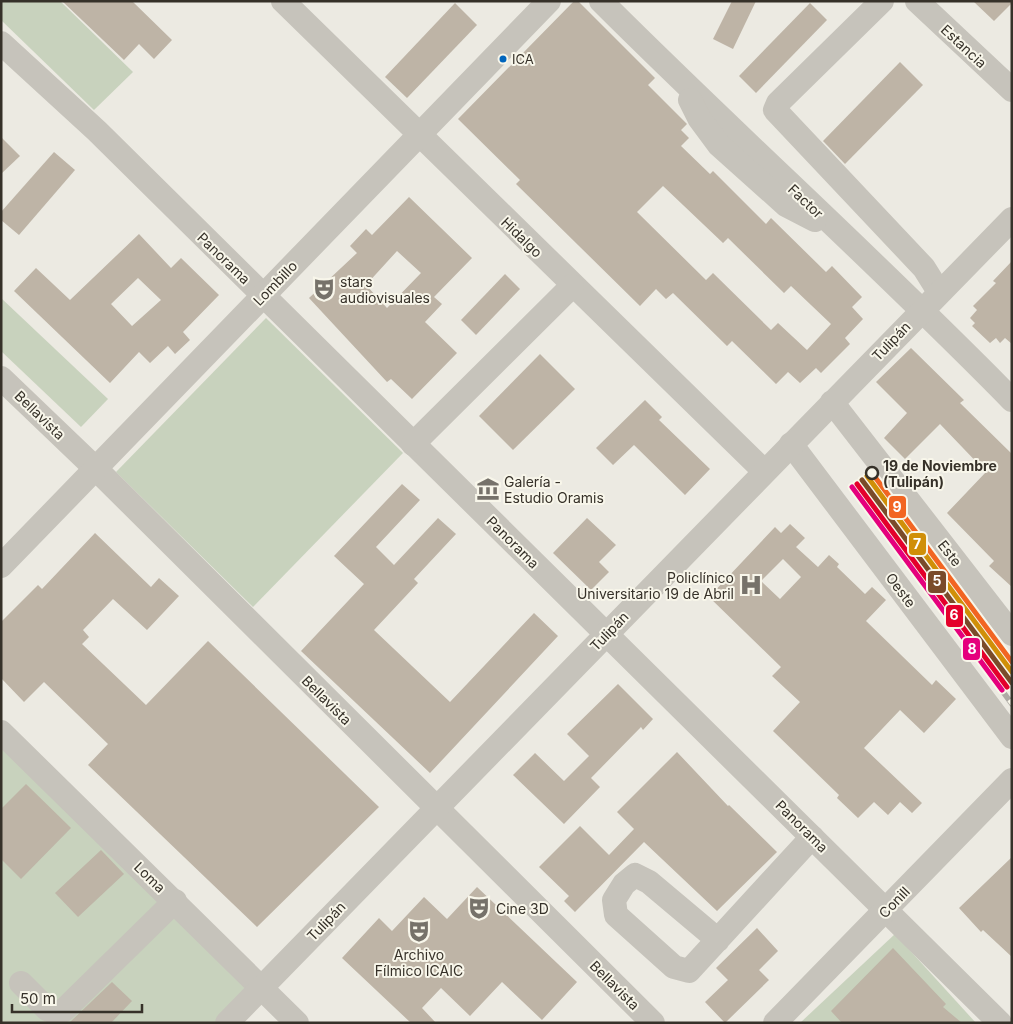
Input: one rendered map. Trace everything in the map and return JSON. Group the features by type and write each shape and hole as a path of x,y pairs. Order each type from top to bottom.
{"street":[{"name":"Hidalgo","path":"283,1 572,286 764,471"},
{"name":"Lombillo","path":"1,566 549,1"},
{"name":"Factor","path":"601,1 836,231 923,309 1012,400"},
{"path":"882,1 778,103 775,110 924,268 939,292"},
{"name":"Estancia","path":"917,1 1012,90"},
{"name":"Panorama","path":"1,43 97,131 1000,1023"},
{"name":"Tulipán","path":"227,1023 1012,219"},
{"path":"413,444 572,286"},
{"name":"Bellavista","path":"1,378 95,468 653,1023"},
{"name":"Este","path":"832,402 1012,634"},
{"name":"Oeste","path":"791,444 1012,737"},
{"name":"Loma","path":"1,732 297,1023"},
{"name":"Conill","path":"775,1023 1012,780"},
{"path":"718,940 812,837"},
{"path":"21,983 47,1009 56,1013 64,1010 175,901"}],"green space":[{"path":"1,1 60,1 133,72 94,110 1,20"},
{"path":"1,298 108,399 81,427 1,351"},
{"path":"266,318 403,453 253,607 116,472"},
{"path":"1,732 262,987 227,1023 1,1023"},
{"path":"895,934 976,1023 800,1023"}],"building":[{"path":"62,1 132,1 172,40 154,59 139,44 124,60"},
{"path":"574,1 578,1 655,78 648,85 687,124 681,130 689,138 681,146 710,174 713,171 766,224 771,218 826,272 832,266 862,297 852,307 863,319 845,338 850,344 821,373 816,368 800,383 788,372 776,384 732,341 727,346 673,293 666,299 656,289 640,306 516,184 520,180 458,119","holes":["663,186 723,243 728,238 784,293 791,286 831,324 807,350 778,323 771,330 713,273 706,280 637,212"]},
{"path":"732,1 756,1 733,49 713,39"},
{"path":"973,1 1012,1 1012,3 994,21"},
{"path":"455,3 477,25 407,98 385,77"},
{"path":"810,3 827,20 756,93 739,76"},
{"path":"900,62 923,85 845,164 823,141"},
{"path":"1,137 20,156 1,174"},
{"path":"54,152 75,170 19,235 1,220 1,212"},
{"path":"409,197 472,258 434,297 442,304 425,322 457,353 412,399 391,379 387,382 309,298 357,253 350,246 366,229 372,235","holes":["397,251 421,273 387,308 366,285"]},
{"path":"139,234 171,268 181,258 219,295 183,332 190,340 175,354 168,346 150,363 139,352 110,383 14,291 36,268 70,300","holes":["138,278 161,300 132,326 111,304"]},
{"path":"1012,261 1012,344 1005,338 1000,343 996,338 990,343 972,326 975,323 970,318 977,310 973,306 996,283 993,281"},
{"path":"505,274 520,289 476,335 461,320"},
{"path":"911,348 964,400 960,403 1012,454 1012,587 989,566 994,561 947,513 986,472 940,424 905,459 884,438 907,413 876,382"},
{"path":"540,354 575,389 513,450 479,416"},
{"path":"645,400 662,417 659,420 710,469 685,495 634,445 613,465 596,448"},
{"path":"402,484 420,500 376,547 394,565 438,518 456,534 414,579 418,583 374,630 450,702 534,613 558,636 430,773 301,651 364,584 334,556"},
{"path":"587,518 616,545 599,562 609,572 591,590 553,553"},
{"path":"790,524 805,538 796,547 818,567 829,555 839,564 837,567 865,594 872,587 886,600 866,621 932,685 936,680 956,699 924,733 900,710 864,748 922,803 912,813 900,802 888,815 874,802 858,818 837,798 839,795 773,731 800,702 772,676 781,667 709,597 775,527 781,533","holes":["783,559 801,577 780,599 761,581"]},
{"path":"95,533 151,587 159,578 179,596 147,630 113,599 83,630 89,637 82,644 146,705 208,641 379,807 257,927 88,765 108,744 44,682 24,702 1,678 1,622 38,585 42,589"},
{"path":"618,684 653,719 643,730 641,727 591,778 600,787 564,824 513,775 535,753 564,781 589,756 567,734"},
{"path":"677,752 728,806 777,852 717,911 644,842 575,912 564,901 569,896 539,867 580,826 609,855 634,829 617,812"},
{"path":"26,784 71,828 21,879 1,859 1,809"},
{"path":"101,850 124,874 78,917 55,893"},
{"path":"1012,857 1012,957 983,930 981,932 959,908"},
{"path":"477,887 577,982 542,1020 502,982 470,1016 441,988 422,1008 436,1023 411,1023 342,958 379,918 392,931 424,897 447,919"},
{"path":"757,928 778,951 759,970 769,980 725,1023 705,1002 728,980 716,968"},
{"path":"893,948 946,1004 943,1007 962,1023 842,1023 831,1011"},
{"path":"112,982 132,1001 111,1023 69,1023"}],"railway":[{"path":"853,487 1012,704"}],"transit line":[{"name":"9","path":"872,473 1012,662"},
{"name":"7","path":"867,476 1012,672"},
{"name":"5","path":"862,480 1012,683"},
{"name":"6","path":"857,484 1007,687"},
{"name":"8","path":"852,487 1002,690"}],"place":[{"name":"ICA","path":"503,59"},
{"name":"stars audiovisuales","path":"324,289"},
{"name":"19 de Noviembre (Tulipán)","path":"872,473"},
{"name":"Galería - Estudio Oramis","path":"488,489"},
{"name":"Policlínico Universitario 19 de Abril","path":"751,585"},
{"name":"Cine 3D","path":"479,908"},
{"name":"Archivo Fílmico ICAIC","path":"419,931"}]}
